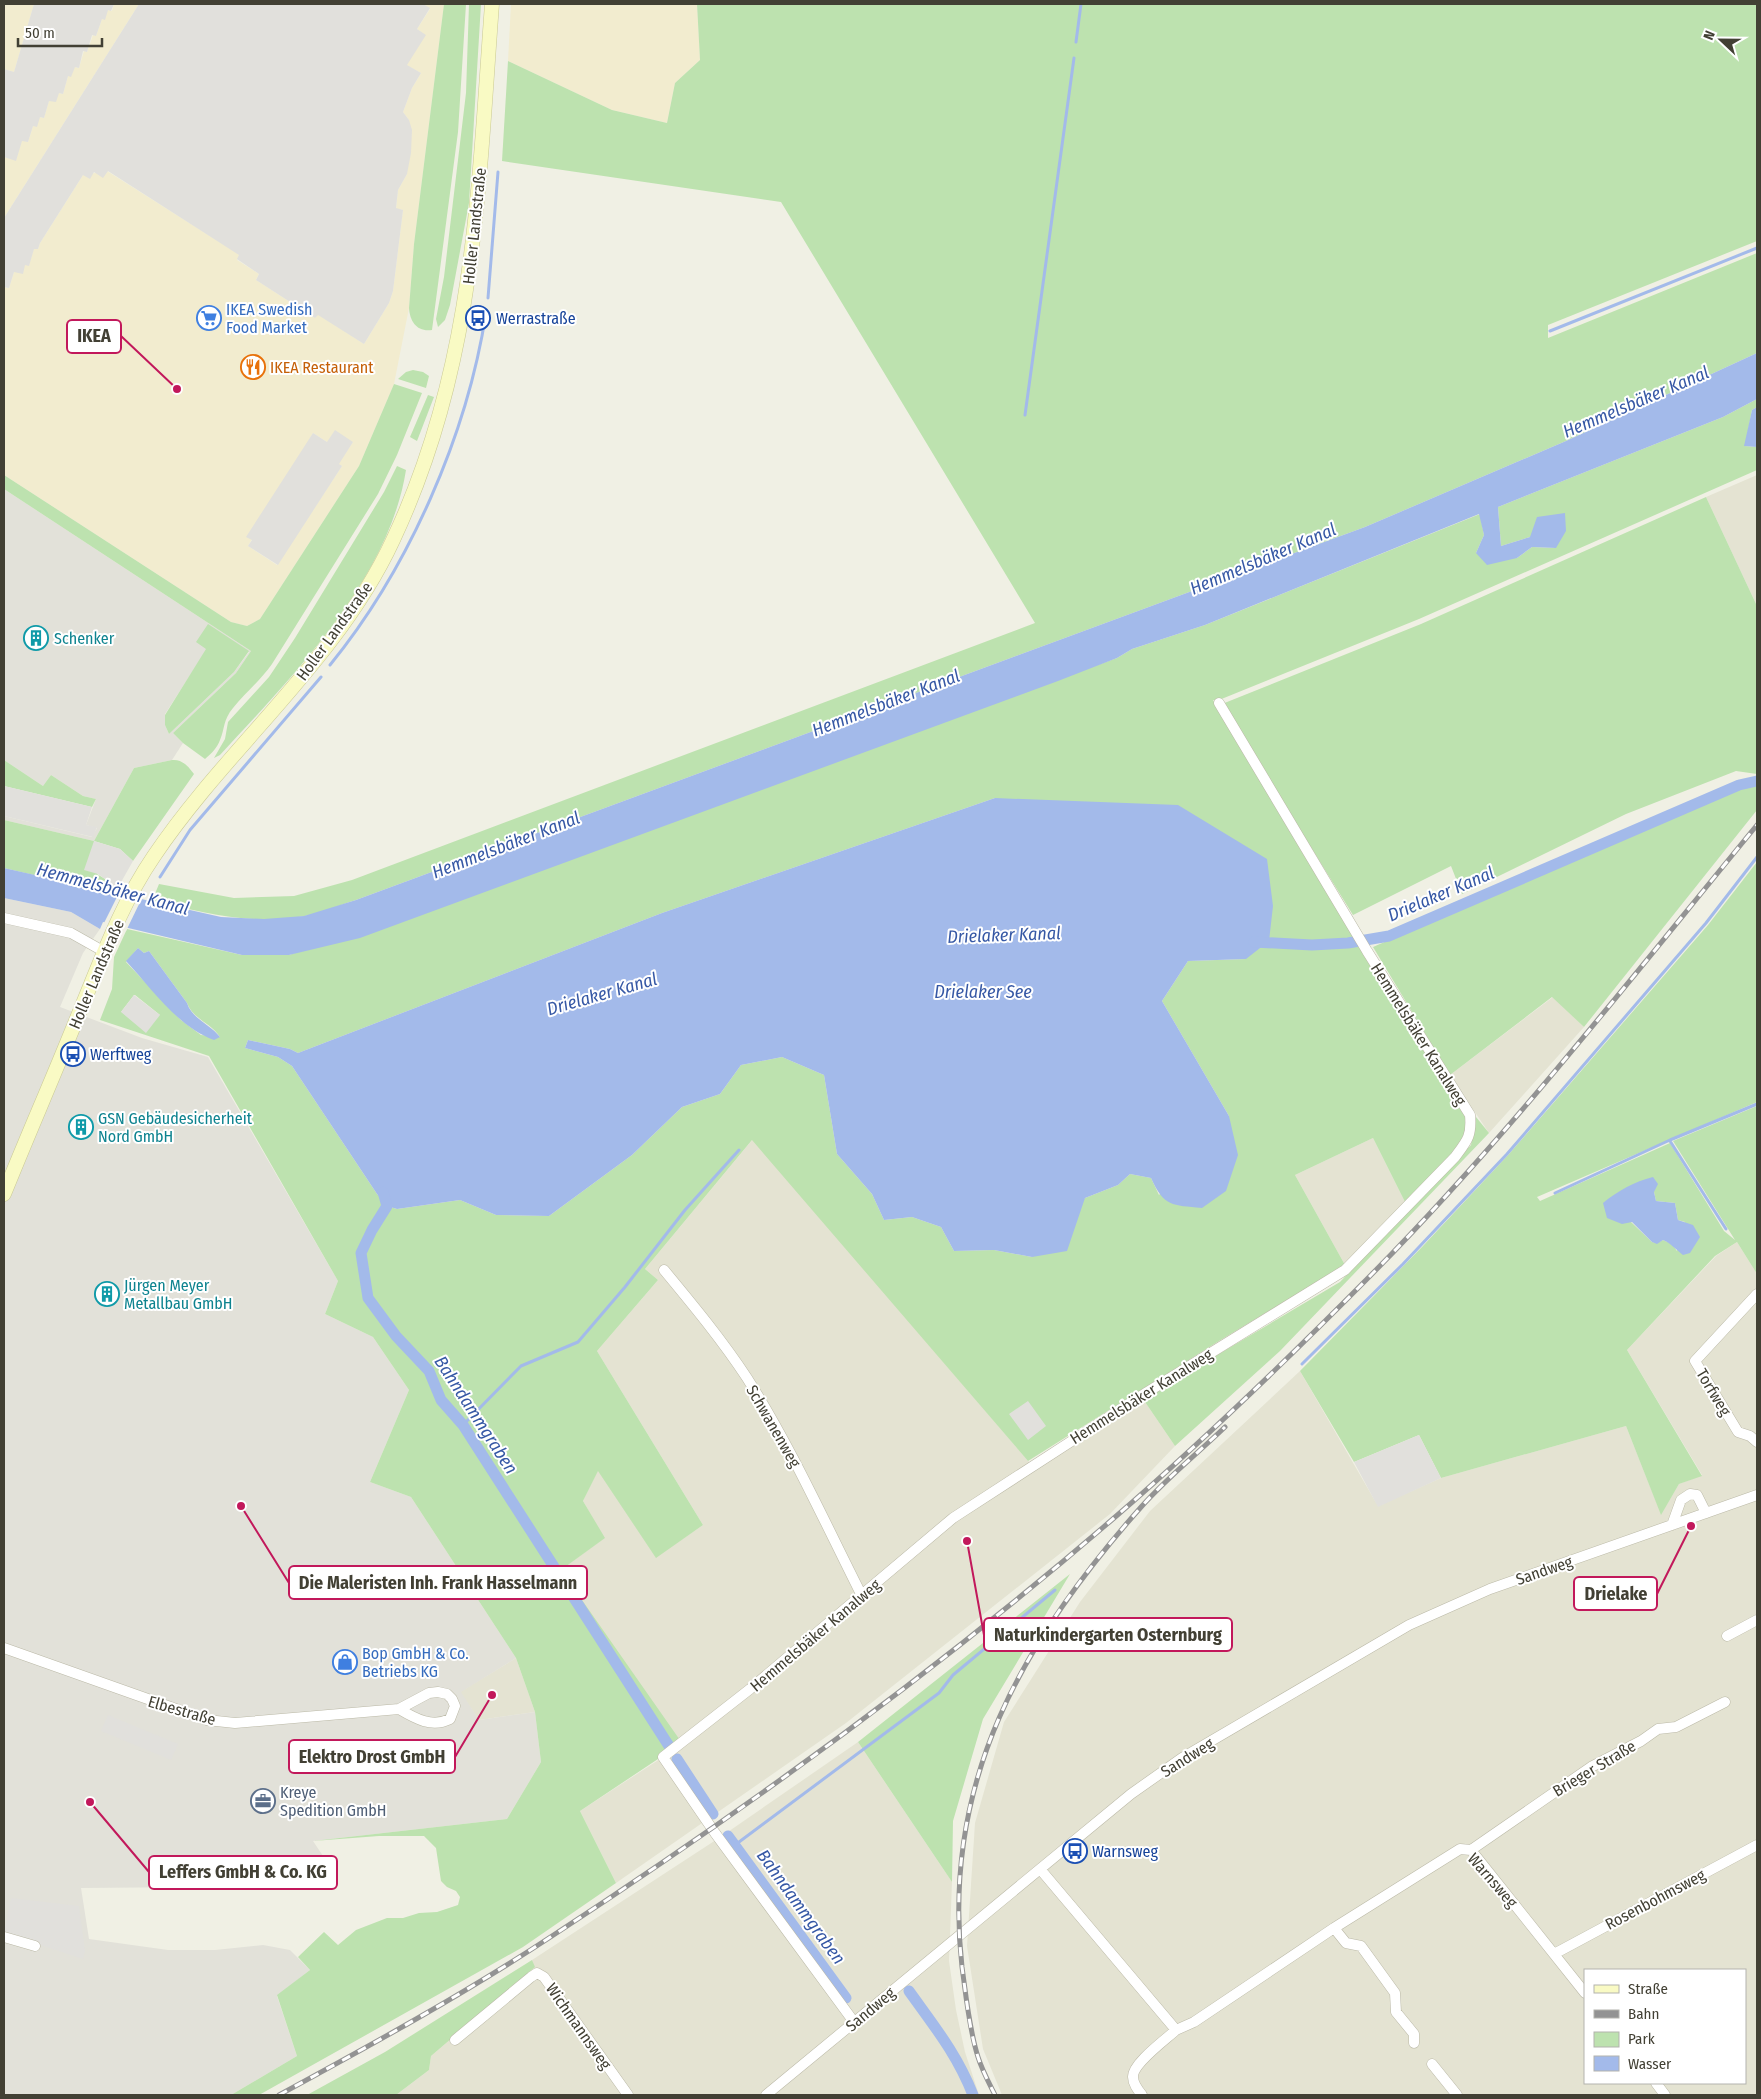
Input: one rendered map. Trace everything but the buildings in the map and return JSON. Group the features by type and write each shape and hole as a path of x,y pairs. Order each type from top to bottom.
{"main road":[{"name":"Holler Landstraße","path":"4,1194 103,951 130,895 154,856 184,815 299,682 341,627 379,567 413,494 446,397 464,313 477,216 492,4"}],"street":[{"name":"Hemmelsbäker Kanalweg","path":"854,2022 715,1833 663,1757 743,1695 960,1513 1166,1380 1336,1277 1367,1249 1455,1157 1468,1140 1471,1128 1470,1115 1367,951 1218,703"},
{"path":"4,918 71,933 103,951"},
{"name":"Schwanenweg","path":"664,1270 712,1327 747,1379 798,1467 862,1596"},
{"name":"Torfweg","path":"1757,1294 1695,1360 1738,1432 1750,1436 1757,1442"},
{"path":"1672,1525 1681,1500 1690,1494 1697,1495 1706,1513"},
{"name":"Sandweg","path":"766,2095 926,1961 1131,1794 1182,1758 1409,1625 1490,1589 1757,1497"},
{"path":"1727,1636 1757,1620"},
{"name":"Elbestraße","path":"4,1648 207,1720 235,1723 399,1709 429,1693 438,1692 447,1694 455,1706 450,1719 442,1723 432,1724 399,1709"},
{"name":"Brieger Straße","path":"1471,1850 1591,1767 1641,1741 1658,1729 1676,1727 1725,1702"},
{"name":"Rosenbohmsweg","path":"1554,1954 1757,1845"},
{"name":"Warnsweg","path":"1142,2095 1132,2076 1135,2070 1140,2063 1176,2030 1194,2022 1334,1928 1460,1850 1471,1850 1584,1992"},
{"path":"1040,1869 1176,2030"},
{"path":"1334,1928 1346,1943 1361,1946 1395,1993 1396,2012 1414,2034 1414,2043"},
{"path":"4,1937 35,1946"},
{"name":"Wichmannsweg","path":"455,2040 537,1973 544,1977 628,2095"},
{"path":"1432,2064 1457,2095"},
{"path":"1657,2084 1666,2095"}],"shaded area":[{"path":"4,4 34,4 14,72 4,69"},
{"path":"34,4 114,4 111,11 108,10 105,20 102,19 96,36 92,35 87,52 83,51 79,68 75,67 71,77 68,76 63,94 59,93 56,102 49,101 44,118 40,117 37,127 33,126 28,142 22,141 16,161 4,157 4,69 14,72"},
{"path":"114,4 139,4 4,218 4,157 16,160 22,140 28,142 33,126 40,117 44,118 49,101 59,93 63,94 68,76 75,67 79,68 84,51 87,52 93,35 96,36 102,19 108,10 112,11"},
{"path":"139,4 423,4 430,8 417,29 426,35 407,65 421,73 412,88 403,112 409,120 412,130 411,153 407,174 398,190 396,208 403,210 393,291 389,303 364,344 318,315 315,318 256,280 259,274 237,259 239,255 108,171 103,178 94,172 90,179 83,175 38,249 34,249 29,266 25,265 23,274 14,272 9,288 4,287 4,218"},
{"path":"423,4 444,4 414,244 409,308 394,384 359,466 260,619 247,626 231,622 4,475 4,287 9,288 14,272 25,264 29,265 34,248 38,249 83,175 107,171 240,255 237,260 259,274 256,280 315,318 318,314 364,344 389,303 393,291 403,210 396,209 398,190 407,174 409,120 403,112 412,88 421,73 406,65 425,35 417,29 430,9","holes":["313,433 327,442 353,442 338,464 342,466 277,565 248,546"]},
{"path":"511,4 697,4 700,60 675,83 667,123 612,110 508,61"},
{"path":"335,430 353,442 339,464 342,466 278,565 248,546 252,540 246,537 313,433 327,442"},
{"path":"1757,475 1757,606 1706,497"},
{"path":"4,489 251,651 236,673 173,733 183,743 172,760 134,768 94,841 4,820 4,816 92,837 97,828 86,825 96,799 83,796 51,775 43,786 4,760","holes":["207,649 249,652 234,672 169,734 165,725 165,714"]},
{"path":"4,786 92,807 86,825 97,827 93,837 4,816"},
{"path":"94,841 120,849 133,861 120,884 117,895 106,892 105,879 98,874 84,870"},
{"path":"4,898 71,912 100,929 83,953 60,1007 142,1038 208,1057 338,1281 325,1314 373,1337 409,1390 370,1482 411,1497 516,1658 461,1692 479,1720 535,1712 541,1762 507,1819 313,1841 333,1871 323,1883 312,1886 81,1888 89,1939 168,1950 215,1950 263,1945 290,1950 310,1970 277,1996 297,2056 231,2095 4,2095"},
{"path":"134,995 160,1015 146,1033 121,1012"},
{"path":"1553,997 1584,1027 1489,1133 1450,1075"},
{"path":"1373,1138 1405,1202 1345,1265 1295,1175"},
{"path":"753,1139 1035,1469 1143,1399 1175,1446 1110,1514 846,1723 616,1883 580,1811 663,1757 561,1570 604,1538 583,1501 598,1470 656,1557 703,1525 597,1351 658,1280 645,1269"},
{"path":"1737,1242 1757,1274 1757,2095 1002,2095 983,2049 967,1946 975,1823 1004,1722 1080,1602 1150,1511 1300,1371 1378,1506 1441,1478 1626,1426 1661,1514 1679,1484 1702,1475 1627,1350 1716,1256"},
{"path":"1028,1401 1046,1426 1028,1440 1009,1414"},
{"path":"1419,1435 1441,1478 1378,1507 1354,1462"},
{"path":"516,1658 535,1712 479,1720 460,1692"},
{"path":"108,1715 178,1744 171,1760 101,1731"},
{"path":"858,1742 952,1882 949,1961 956,2010 965,2052 979,2095 396,2095 429,2070 431,2056 534,1968 532,1960 722,1836"},
{"path":"11,1898 79,1906 85,1951 83,1959 4,1933"}],"green space":[{"path":"444,4 466,4 458,132 432,330 427,330 418,328 415,325 409,308 414,244"},
{"path":"469,4 481,4 469,203 450,305 445,320 438,327 436,319 444,277 466,93"},
{"path":"697,4 1757,4 1757,241 1548,325 1548,338 1757,253 1757,353 1566,441 1365,527 324,911 286,919 247,919 152,901 159,884 234,898 294,896 352,880 1035,623 781,202 502,161 508,61 612,110 667,123 675,83 700,60"},
{"path":"413,370 423,372 429,376 426,388 398,379 406,372"},
{"path":"394,384 422,393 397,455 378,494 272,664 230,712 219,743 214,751 205,759 173,733 236,673 251,651 4,489 4,475 231,622 247,626 260,619 359,466"},
{"path":"428,395 434,397 417,441 410,437"},
{"path":"1757,399 1757,407 1752,410 1745,446 1757,447 1757,470 1419,619 1219,700 1213,700 1464,1113 1467,1124 1464,1136 1459,1146 1442,1167 1405,1202 1373,1138 1295,1175 1345,1265 1219,1341 1028,1461 752,1140 645,1269 658,1280 597,1351 703,1525 656,1558 598,1471 583,1501 605,1538 561,1570 682,1743 580,1811 616,1883 523,1947 259,2095 231,2095 297,2056 277,1995 310,1970 298,1957 324,1932 338,1945 356,1930 387,1918 403,1918 419,1913 437,1912 458,1905 460,1897 456,1891 447,1887 441,1881 436,1848 424,1836 379,1836 313,1841 507,1819 541,1762 535,1712 516,1658 411,1497 370,1482 409,1390 373,1337 325,1314 338,1281 209,1056 100,1020 112,989 114,957 127,929 242,955 289,955 1117,658 1132,649 1205,625 1480,514 1484,535 1476,553 1517,558 1532,547 1556,548 1530,537 1501,546 1498,507 1723,417","holes":["995,798 1246,959 1188,961 1162,1001 1229,1116 1159,1195 1151,1178 1130,1174 1118,1185 1085,1198 1032,1257 994,1250 954,1251 941,1227 912,1217 884,1220 872,1194 837,1154 824,1075 782,1057 741,1065 720,1094 682,1107 632,1155 549,1216 496,1215 460,1200 397,1209 387,1206 377,1194 292,1066 278,1057 245,1048 248,1040 290,1049 298,1053 662,913","138,948 144,953 149,951 193,1013 220,1037 201,1035 181,1020 126,962","135,995 160,1015 121,1012"]},
{"path":"397,466 406,470 396,510 380,550 359,588 334,624 277,693 220,755 214,758 225,739 228,722 269,677 295,638 384,492"},
{"path":"1706,497 1757,606 1757,774 1736,771 1626,814 1462,894 1451,866 1353,915 1222,704 1421,624"},
{"path":"208,624 249,651 234,672 169,734 165,725 165,715 206,649 196,642"},
{"path":"4,760 43,786 51,775 83,796 96,799 92,807 4,786"},
{"path":"176,760 184,764 194,774 133,861 120,849 94,841 134,768"},
{"path":"1757,783 1757,810 1584,1027 1552,997 1450,1075 1373,947 1747,784"},
{"path":"4,820 94,841 97,874 105,879 106,892 4,868"},
{"path":"1757,862 1757,1102 1537,1197 1540,1201 1670,1143 1724,1231 1735,1240 1673,1141 1757,1106 1757,1274 1737,1242 1715,1256 1627,1350 1702,1476 1679,1484 1661,1515 1626,1426 1441,1478 1419,1435 1354,1462 1300,1371 1422,1247 1509,1154 1708,925","holes":["1654,1192 1656,1201 1675,1203 1678,1220 1685,1222 1677,1251 1672,1244 1663,1240 1657,1243 1652,1242 1631,1222"]},
{"path":"1476,1117 1489,1133 1280,1351 1175,1446 1143,1399 1340,1282 1471,1145"},
{"path":"1070,1574 983,1719 953,1821 952,1882 858,1742"},
{"path":"532,1960 535,1967 431,2056 429,2070 396,2095 307,2095 385,2052"}],"water":[{"name":"Hemmelsbäker Kanal","path":"1757,353 1757,399 1723,417 1498,507 1501,546 1530,537 1537,517 1565,513 1566,531 1556,548 1532,547 1517,558 1487,565 1476,553 1484,535 1479,514 1205,625 1132,649 1117,658 1058,681 360,938 289,955 242,955 103,922 100,929 71,912 4,898 4,868 221,917 264,919 304,916 356,900 1365,527 1566,441"},
{"path":"1757,407 1757,447 1744,446 1752,410"},
{"name":"Drielaker See","path":"995,798 1178,805 1267,859 1273,906 1269,941 1246,959 1188,961 1162,1001 1229,1116 1238,1155 1226,1191 1202,1208 1170,1203 1160,1194 1151,1178 1130,1174 1118,1185 1085,1198 1067,1251 1032,1257 994,1250 954,1251 941,1227 912,1217 884,1220 872,1194 837,1154 824,1075 782,1057 741,1065 720,1094 682,1107 632,1155 549,1216 496,1215 460,1200 397,1209 387,1206 377,1194 292,1066 278,1057 245,1048 248,1040 290,1049 298,1053 662,913"},
{"path":"138,948 144,953 149,951 187,1003 189,1009 220,1037 214,1040 201,1034 177,1017 166,1006 126,961"},
{"path":"1653,1177 1658,1184 1654,1192 1656,1201 1675,1203 1678,1220 1693,1225 1700,1237 1690,1253 1683,1255 1663,1240 1657,1244 1652,1242 1632,1222 1622,1224 1607,1218 1603,1203 1627,1187"}],"pier":[{"path":"119,893 142,898 126,931 103,925"}],"waterway":[{"path":"1076,42 1081,4"},
{"path":"1025,415 1074,58"},
{"path":"488,298 498,172"},
{"path":"1550,331 1757,248"},
{"path":"330,665 359,627 385,586 431,498 465,406 486,313"},
{"path":"160,877 190,830 321,677"},
{"name":"Drielaker Kanal","path":"1254,942 1312,945 1348,943 1389,936 1739,785 1757,781"},
{"path":"1302,1364 1403,1264 1507,1154 1706,923 1757,857"},
{"path":"1555,1193 1670,1140 1757,1104"},
{"path":"1670,1141 1726,1229"},
{"path":"463,1425 521,1366 578,1342 625,1287 685,1210 739,1150"},
{"name":"Bahndammgraben","path":"383,1192 387,1206 372,1230 361,1253 368,1298 396,1336 429,1371 441,1400 463,1425 669,1746"},
{"path":"735,1845 939,1693 953,1675 1055,1590"},
{"name":"Bahndammgraben","path":"677,1759 713,1814"},
{"name":"Bahndammgraben","path":"728,1836 846,1998"},
{"name":"Bahndammgraben","path":"909,1991 952,2053 973,2095"}],"railway":[{"path":"279,2095 451,1999 552,1936 698,1838 910,1684 1047,1575 1114,1518 1213,1429 1277,1368 1372,1274 1423,1220 1473,1166 1570,1054 1757,825"},
{"path":"995,2095 982,2067 972,2035 962,1967 959,1899 965,1835 978,1775 999,1717 1027,1662 1061,1608 1099,1557 1142,1506 1225,1427"}],"place":[{"name":"IKEA Swedish Food Market","path":"209,318"},
{"name":"Werrastraße","path":"478,318"},
{"name":"IKEA Restaurant","path":"253,367"},
{"name":"IKEA","path":"177,389"},
{"name":"Schenker","path":"36,638"},
{"name":"Werftweg","path":"73,1054"},
{"name":"GSN Gebäudesicherheit Nord GmbH","path":"81,1127"},
{"name":"Jürgen Meyer Metallbau GmbH","path":"107,1294"},
{"name":"Die Maleristen Inh. Frank Hasselmann","path":"241,1506"},
{"name":"Drielake","path":"1691,1526"},
{"name":"Naturkindergarten Osternburg","path":"967,1541"},
{"name":"Bop GmbH & Co. Betriebs KG","path":"345,1662"},
{"name":"Elektro Drost GmbH","path":"492,1695"},
{"name":"Kreye Spedition GmbH","path":"263,1801"},
{"name":"Leffers GmbH & Co. KG","path":"90,1802"},
{"name":"Warnsweg","path":"1075,1851"}]}
